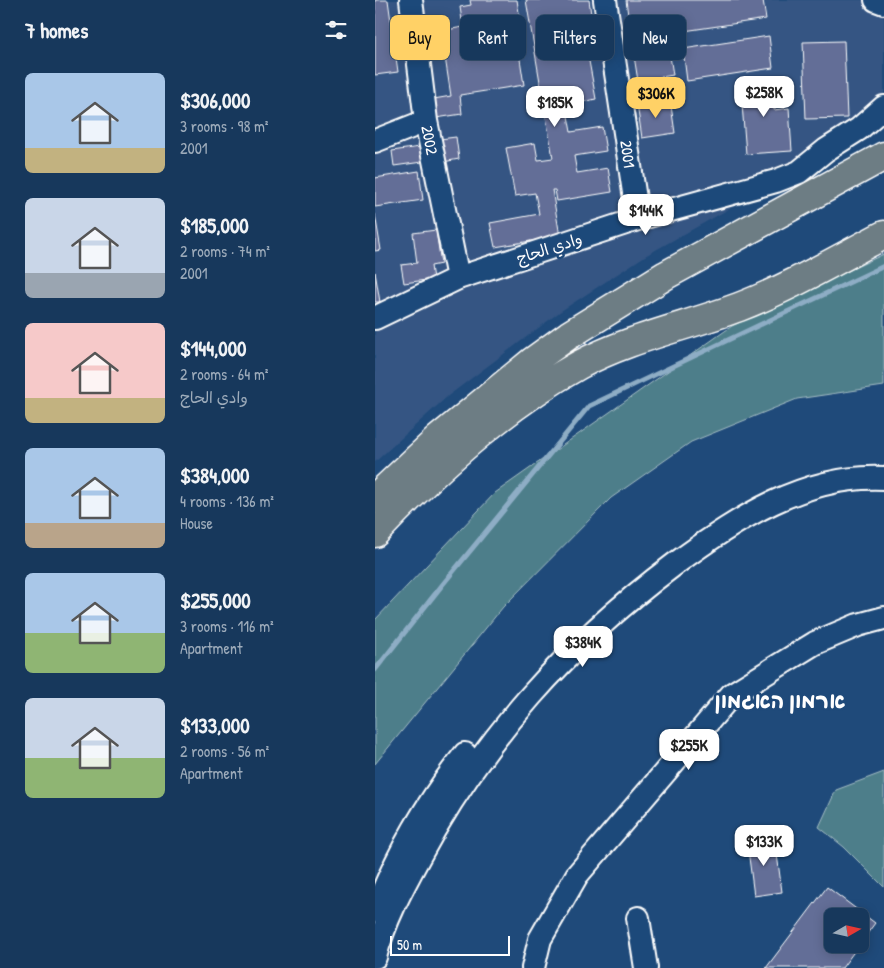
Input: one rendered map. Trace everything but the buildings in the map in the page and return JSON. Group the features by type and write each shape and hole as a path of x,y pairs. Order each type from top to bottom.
{"highway":[{"path":"375,498 438,439 533,361 569,335 667,275 884,156"},
{"path":"375,532 468,445 530,397 580,365 647,336 737,308 771,294 884,235"}],"street":[{"name":"2002","path":"411,0 426,121 458,278"},
{"name":"2001","path":"605,0 637,219"},
{"path":"876,0 884,3"},
{"name":"وادي الحاج","path":"375,318 458,278 637,219 776,181 799,172 826,150 859,129 884,107"},
{"path":"375,141 426,121"},
{"path":"375,910 395,863 412,832 433,797 455,767 545,660 604,603 703,525 766,488 822,471 850,466 884,464"},
{"path":"375,957 391,913 408,877 445,809 467,775 531,694 595,630 628,600 694,550 762,507 792,494 822,485 850,480 884,478"},
{"path":"533,968 540,939 577,874 732,694 815,644 858,625 884,618"},
{"path":"638,918 646,968"}],"shaded area":[{"path":"375,0 884,0 884,122 645,256 561,311 448,396 375,462"}],"green space":[{"path":"884,254 884,386 797,399 691,442 611,498 503,607 375,764 375,620 495,493 732,326"},
{"path":"884,772 884,887 844,847 819,827 836,790"}],"waterway":[{"path":"375,670 589,406 884,266"}],"district":[{"name":"ארמון האגמון","path":"780,701"}]}
